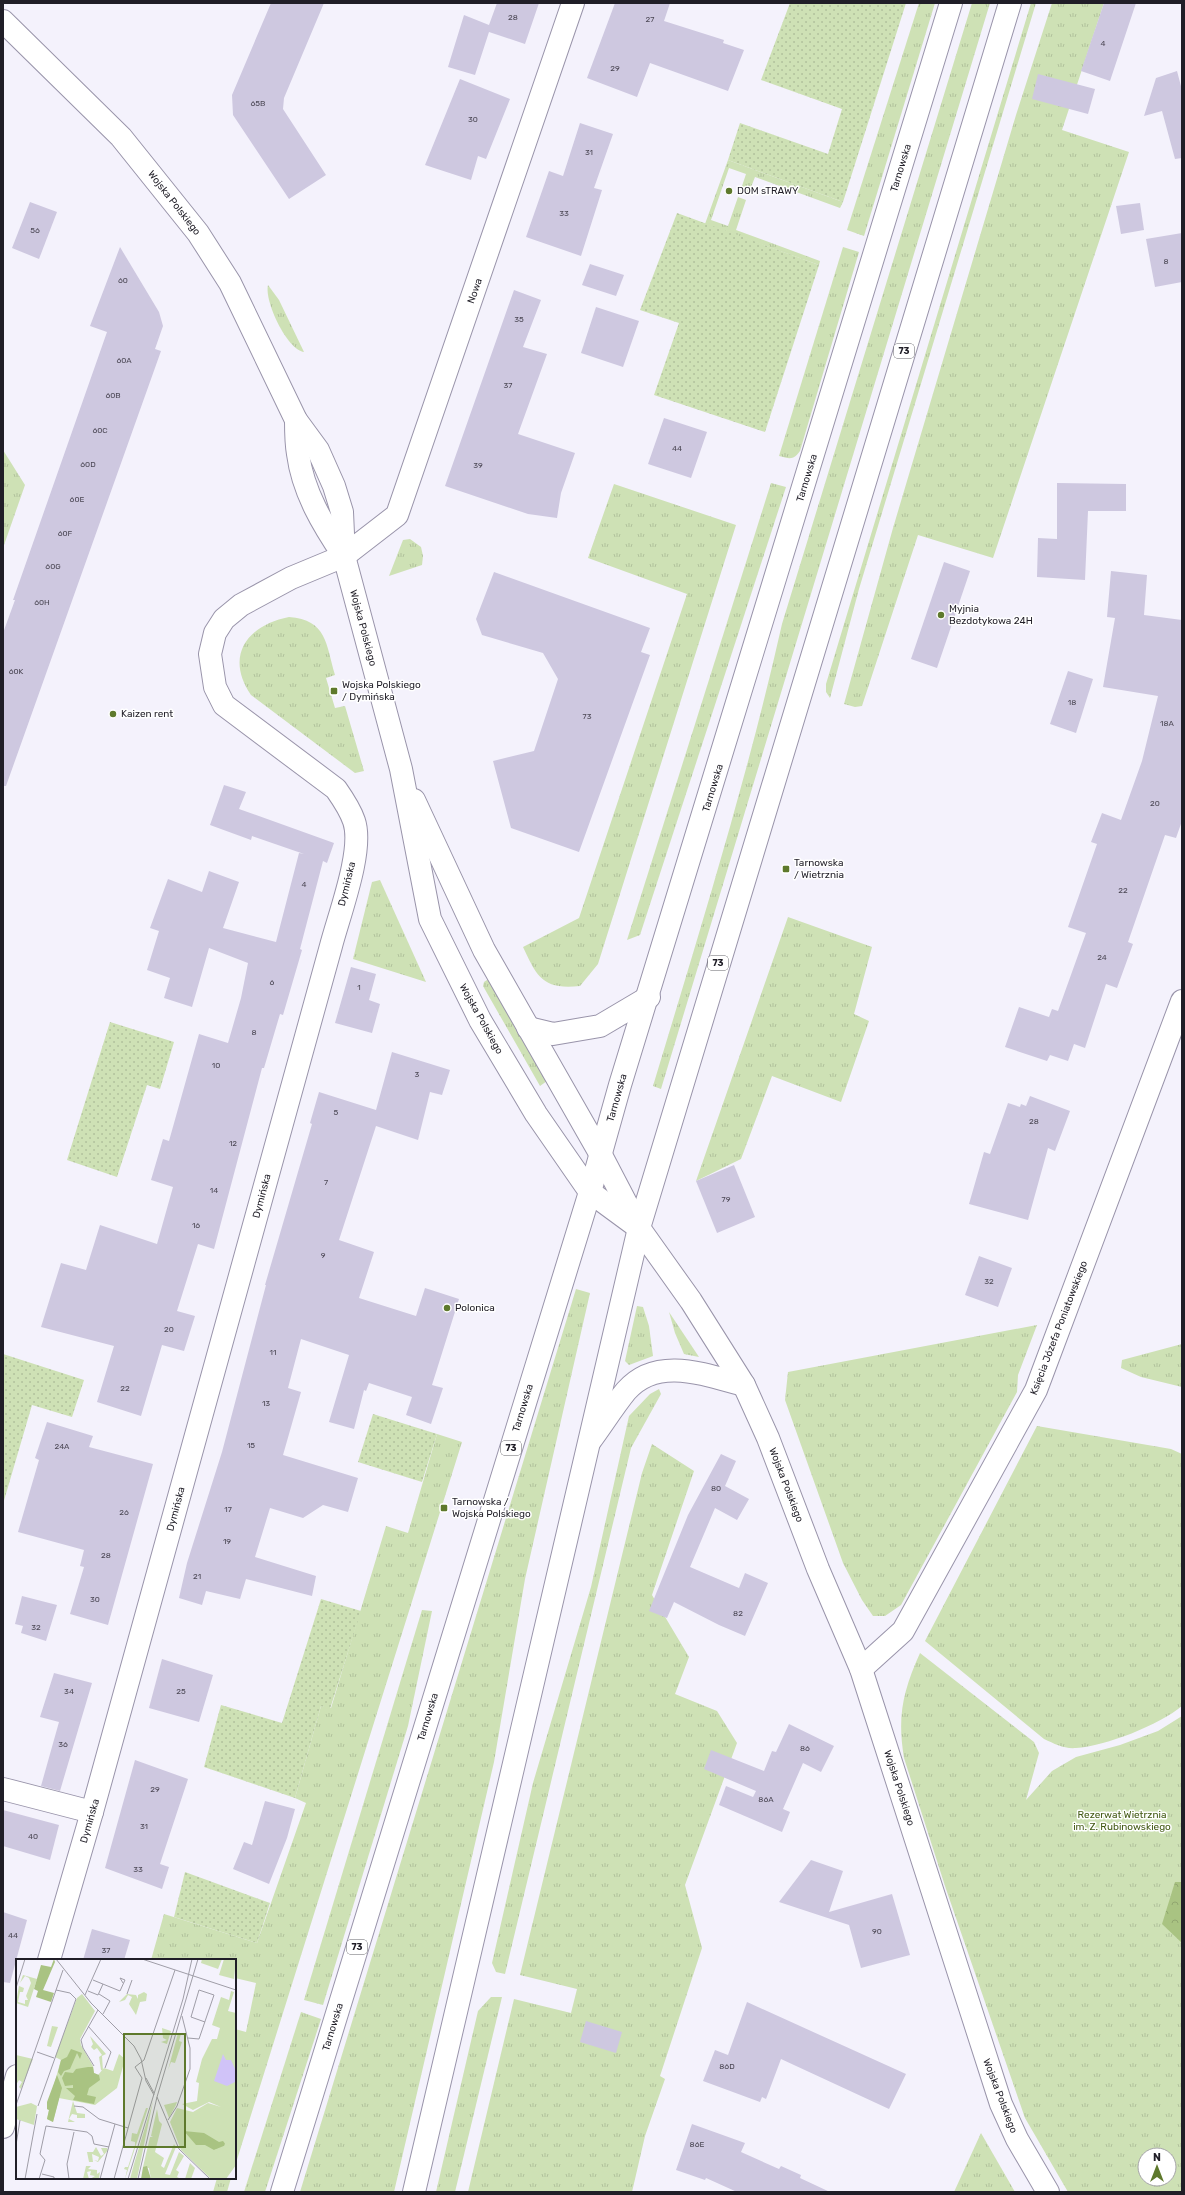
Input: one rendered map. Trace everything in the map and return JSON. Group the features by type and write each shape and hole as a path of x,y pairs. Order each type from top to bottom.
{"street":[{"name":"Nowa","path":"344,556 397,515 402,504 573,3"},
{"name":"Tarnowska","path":"282,2192 590,1192 951,3"},
{"name":"73","path":"414,2192 639,1228 1010,3"},
{"name":"Wojska Polskiego","path":"3,21 120,137 198,233 230,282 296,420 318,450 334,486 342,512 344,556 401,769 430,919 480,1020 536,1114 590,1192 639,1228"},
{"name":"Dymińska","path":"49,1959 92,1812 327,962 357,846 354,821 345,801 336,789 224,705 215,687 210,654 215,633 224,619 241,605 291,578 344,556"},
{"name":"Wojska Polskiego","path":"401,769 484,950 601,1154 639,1228 691,1301 744,1385 768,1438 818,1569 862,1669 995,2087 1017,2139 1048,2192"},
{"path":"528,1028 553,1034 600,1026 648,997"},
{"name":"Księcia Józefa Poniatowskiego","path":"862,1669 903,1632 1036,1390 1182,1001"},
{"path":"590,1441 627,1390 657,1372 684,1371 744,1385"},
{"path":"3,1789 92,1812"},
{"path":"3,2127 16,2080"}],"green space":[{"path":"790,3 906,3 843,202 728,160 740,123 828,154 842,109 761,80"},
{"path":"919,3 935,3 864,236 847,230"},
{"path":"972,3 990,3 661,1089 653,1086 738,798 754,740 782,624"},
{"path":"1031,3 1036,3 859,589 830,698 826,692 826,684"},
{"path":"1052,3 1104,3 1062,130 1129,152 993,558 918,535 862,706 855,707 844,704 893,528 1016,115"},
{"path":"728,160 843,202 840,208 755,177 748,195 740,192 746,174 729,168 711,220 728,226 738,197 746,200 736,230 820,261 819,265 705,224"},
{"path":"677,213 819,265 765,432 654,395 679,323 640,310"},
{"path":"843,247 859,252 800,451 796,456 791,458 779,456"},
{"path":"268,285 279,300 304,352 297,349 291,343 278,324 270,302"},
{"path":"3,450 25,485 3,548"},
{"path":"771,483 786,487 640,935 627,940"},
{"path":"614,484 736,525 598,964 580,986 557,986 549,983 537,974 523,947 579,918 687,594 588,558"},
{"path":"410,539 421,547 423,556 422,565 389,576 403,540"},
{"path":"289,617 302,619 311,623 318,628 327,644 335,675 326,678 335,708 345,706 364,771 355,773 251,695 243,680 240,667 240,655 244,644 262,627 274,621"},
{"path":"380,880 426,982 353,959 372,882"},
{"path":"788,917 872,947 854,1014 869,1021 841,1102 772,1076 741,1159 696,1181"},
{"path":"487,980 491,981 516,1030 547,1081 540,1086 483,986 484,982"},
{"path":"110,1022 174,1042 160,1089 147,1085 117,1177 67,1160"},
{"path":"576,1289 590,1293 525,1579 494,1762 394,2192 300,2192"},
{"path":"637,1306 643,1307 649,1326 653,1356 629,1365 625,1361"},
{"path":"669,1312 699,1357 684,1354 675,1333"},
{"path":"1037,1325 1018,1375 1017,1392 901,1605 885,1616 873,1616 862,1600 843,1563 785,1400 788,1372"},
{"path":"1182,1344 1182,1387 1141,1377 1121,1368 1122,1360"},
{"path":"3,1354 84,1380 72,1417 32,1405 3,1504"},
{"path":"659,1389 661,1394 631,1448 505,1974 496,1972 492,1963 533,1783 591,1587 629,1416 650,1394"},
{"path":"373,1414 437,1434 422,1482 358,1462"},
{"path":"1037,1426 1171,1449 1182,1454 1182,1706 1160,1720 1117,1739 1076,1748 1067,1748 1044,1739 925,1641"},
{"path":"437,1434 462,1442 236,2163 236,2029 246,2032 256,1983 236,1978 236,1959 151,1959 164,1914 257,1943 306,1803 295,1798 321,1706 331,1708 386,1526 408,1533"},
{"path":"652,1444 694,1471 652,1595 689,1657 675,1694 717,1711 737,1743 685,1885 702,1948 660,2076 665,2079 645,2136 632,2192 468,2192 514,1999 571,2013 577,1989 520,1975 642,1473"},
{"path":"321,1599 361,1611 330,1709 321,1706 295,1798 204,1767 221,1705 282,1723"},
{"path":"422,1610 432,1611 408,1726 323,2005 304,2000"},
{"name":"Rezerwat Wietrznia im. Z. Rubinowskiego","path":"920,1653 1034,1742 1039,1753 1026,1800 1052,1771 1076,1757 1120,1745 1158,1731 1182,1716 1182,2192 1068,2192 1025,2118 946,1889 904,1758 901,1729 903,1704 909,1680"},
{"path":"185,1872 270,1903 257,1943 174,1917"},
{"path":"1175,1882 1182,1882 1182,1943 1162,1924"},
{"path":"491,1997 502,1997 455,2192 436,2192 478,2011"},
{"path":"301,2012 321,2019 265,2192 244,2192"},
{"path":"981,2133 1015,2192 954,2192"},
{"path":"217,2179 231,2179 227,2192 213,2192"}],"building":[{"path":"271,3 324,3 284,98 283,109 326,175 289,199 233,115 232,95"},
{"path":"497,3 539,3 525,44 489,32 475,75 448,67 464,15 489,25"},
{"path":"615,3 670,3 664,21 724,40 723,43 744,50 728,91 650,63 637,97 587,78"},
{"path":"1104,3 1136,3 1110,81 1081,71"},
{"path":"1177,71 1182,90 1182,158 1175,159 1162,111 1144,116 1156,78"},
{"path":"1038,74 1095,89 1088,114 1032,99"},
{"path":"460,79 510,99 486,159 478,156 471,180 425,165"},
{"path":"580,123 613,134 594,188 602,190 581,256 526,237 549,171 563,176"},
{"path":"30,202 57,212 39,259 12,248"},
{"path":"1140,203 1144,230 1121,234 1116,206"},
{"path":"1182,233 1182,282 1155,287 1146,239"},
{"path":"120,247 159,312 163,326 155,349 161,351 6,786 3,786 3,633 15,600 13,600 107,332 90,326"},
{"path":"590,264 624,275 616,296 582,285"},
{"path":"514,290 541,300 523,347 547,354 518,434 575,453 561,493 557,518 528,514 445,486"},
{"path":"596,307 639,321 623,367 581,353"},
{"path":"664,418 707,432 691,478 648,464"},
{"path":"1057,483 1126,484 1126,511 1088,511 1085,580 1037,577 1038,538 1057,539"},
{"name":"Myjnia Bezdotykowa 24H","path":"944,562 970,571 937,668 911,659"},
{"path":"1111,571 1147,575 1144,615 1182,620 1182,821 1176,838 1165,835 1128,942 1133,944 1117,988 1106,984 1085,1048 1074,1044 1068,1061 1050,1055 1047,1061 1005,1047 1019,1007 1049,1017 1052,1009 1058,1011 1086,933 1068,927 1097,844 1091,842 1102,813 1121,820 1142,761 1158,696 1103,687 1115,618 1107,617"},
{"path":"494,572 650,628 641,652 650,655 579,852 511,828 493,761 534,751 558,679 543,653 482,635 476,619"},
{"path":"1068,671 1093,679 1076,733 1050,724"},
{"path":"224,785 246,792 239,809 334,843 327,863 323,861 300,949 302,950 283,1015 280,1014 264,1068 262,1068 214,1249 198,1244 177,1311 195,1316 184,1351 162,1345 141,1416 97,1402 114,1346 41,1327 61,1263 86,1270 100,1225 157,1244 173,1187 151,1180 163,1139 169,1141 199,1034 228,1043 241,998 248,963 209,948 192,1007 164,998 170,978 147,970 159,931 150,928 168,879 202,892 209,871 239,882 223,928 276,942 299,853 304,854 252,836 251,840 210,825"},
{"path":"351,967 376,974 369,1000 380,1004 372,1033 335,1023"},
{"path":"392,1052 450,1070 442,1095 430,1092 418,1140 376,1126 339,1240 374,1252 359,1298 416,1316 425,1288 459,1299 432,1385 443,1388 431,1424 406,1415 412,1397 369,1383 366,1391 364,1390 354,1429 329,1422 349,1355 301,1339 288,1388 301,1392 283,1455 358,1478 348,1512 323,1505 303,1518 270,1508 255,1557 316,1576 312,1596 246,1579 240,1599 206,1591 202,1605 179,1598 187,1563 222,1452 265,1285 312,1124 310,1123 319,1092 376,1110"},
{"path":"1030,1096 1070,1111 1055,1151 1048,1148 1028,1220 969,1204 984,1152 990,1154 1008,1103 1020,1107 1021,1104 1026,1106"},
{"path":"734,1165 755,1217 717,1233 696,1181"},
{"path":"979,1256 1012,1268 998,1307 965,1295"},
{"path":"47,1422 93,1436 89,1447 153,1464 108,1625 70,1614 84,1567 80,1566 84,1550 18,1532 39,1460 35,1458"},
{"path":"721,1454 736,1461 725,1486 749,1499 737,1520 715,1508 690,1567 739,1588 745,1573 768,1583 745,1636 719,1625 674,1602 667,1618 649,1611 688,1515"},
{"path":"22,1596 57,1605 46,1641 21,1633 23,1626 15,1624"},
{"path":"162,1659 213,1675 199,1722 149,1708"},
{"path":"54,1673 92,1683 60,1791 41,1786 59,1722 40,1717"},
{"path":"789,1724 834,1746 821,1772 803,1763 783,1809 790,1812 782,1832 719,1805 726,1786 753,1797 756,1791 704,1769 711,1750 764,1771 772,1751 776,1752"},
{"path":"135,1760 188,1779 160,1864 169,1867 162,1889 105,1868"},
{"path":"265,1801 295,1809 287,1838 269,1884 233,1869 244,1842 252,1845"},
{"path":"3,1810 59,1825 50,1860 3,1846"},
{"path":"811,1860 843,1871 829,1912 892,1894 910,1955 861,1968 849,1925 779,1902"},
{"path":"3,1912 27,1920 10,1983 3,1982"},
{"path":"92,1929 130,1940 124,1959 83,1959"},
{"path":"747,2002 906,2074 889,2109 781,2059 766,2099 762,2097 760,2102 703,2081 715,2050 728,2055"},
{"path":"586,2021 622,2032 616,2053 580,2042"},
{"path":"692,2124 745,2143 741,2152 779,2169 781,2166 801,2175 800,2178 830,2192 737,2192 706,2178 705,2180 676,2170"}],"place":[{"name":"DOM sTRAWY","path":"729,191"},
{"name":"Myjnia Bezdotykowa 24H","path":"941,615"},
{"name":"Wojska Polskiego / Dymińska","path":"334,691"},
{"name":"Kaizen rent","path":"113,714"},
{"name":"Tarnowska / Wietrznia","path":"786,869"},
{"name":"Polonica","path":"447,1308"},
{"name":"Tarnowska / Wojska Polskiego","path":"444,1508"}]}
